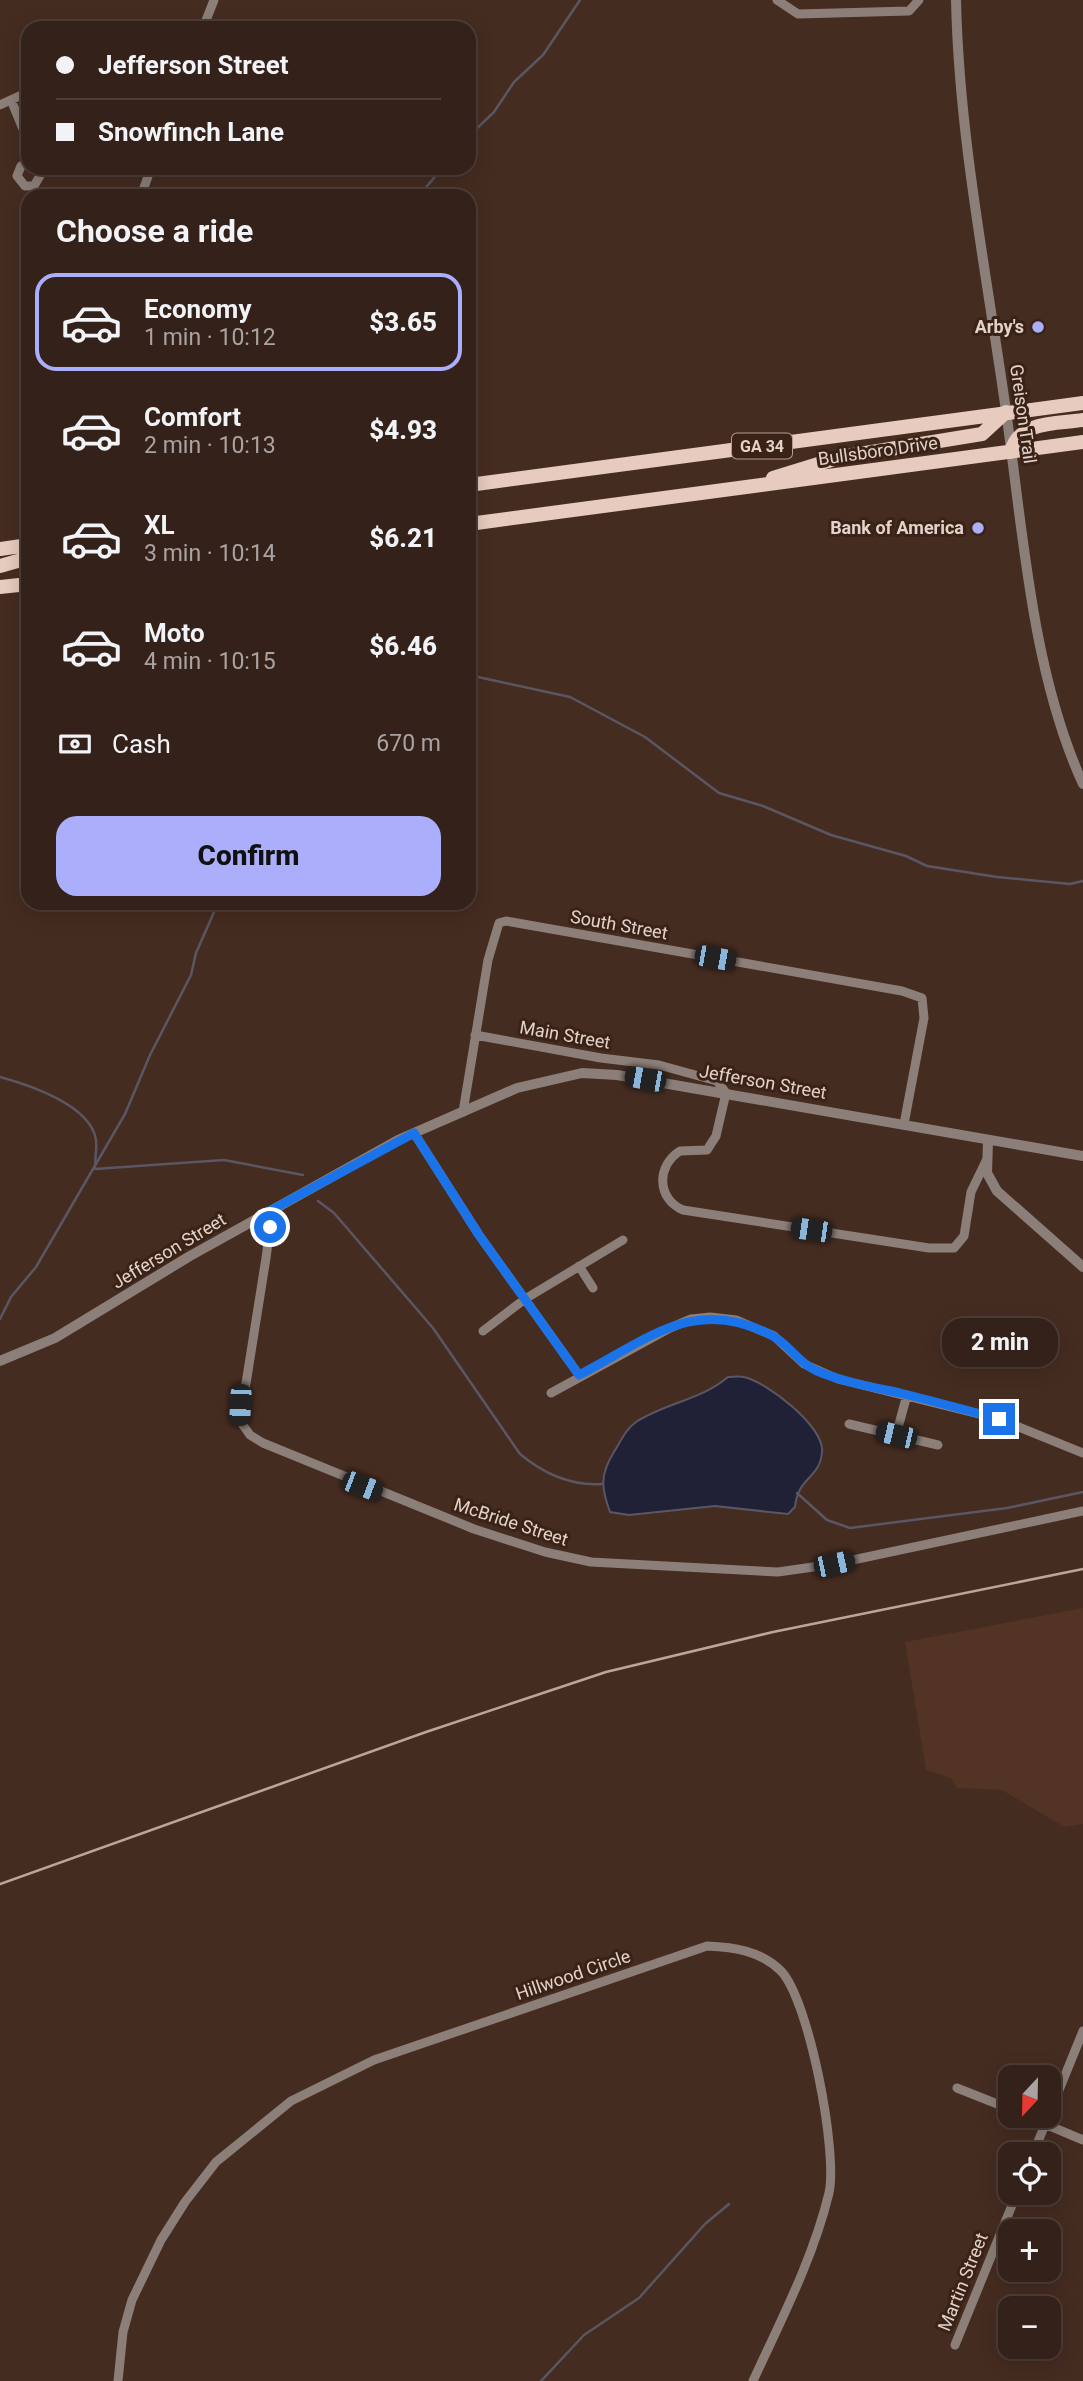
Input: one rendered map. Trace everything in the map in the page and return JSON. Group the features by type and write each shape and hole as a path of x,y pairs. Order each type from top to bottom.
{"main road":[{"name":"Bullsboro Drive","path":"476,484 1083,403"},
{"path":"746,488 841,457 982,434 1006,412"},
{"path":"1011,452 1017,438 1028,429 1083,420"},
{"name":"Bullsboro Drive","path":"476,523 1083,442"},
{"path":"0,549 21,546"},
{"path":"0,566 21,560"},
{"path":"0,587 21,585"}],"street":[{"path":"206,21 214,0"},
{"path":"777,0 797,14 909,11 919,0"},
{"name":"Greison Trail","path":"956,0 967,141 1029,584 1059,720 1083,784"},
{"path":"0,105 21,95"},
{"path":"10,100 21,125"},
{"path":"21,166 17,176 24,186 34,186 39,181 39,175"},
{"name":"South Street","path":"463,1112 495,931 499,923 506,921 909,992 922,998 924,1018 904,1124"},
{"name":"Main Street","path":"475,1035 601,1058 659,1065 717,1081 726,1093"},
{"name":"Jefferson Street","path":"0,1361 55,1338 266,1213 414,1133 517,1088 582,1073 617,1075 726,1093 1083,1156"},
{"path":"726,1093 711,1147 700,1152 680,1152 668,1163 662,1187 666,1197 683,1210 929,1248 954,1248 961,1243 971,1192 986,1161"},
{"path":"414,1133 479,1235 579,1375"},
{"path":"988,1141 988,1177 997,1192 1083,1266"},
{"name":"McBride Street","path":"266,1213 270,1227 267,1258 240,1421 250,1435 263,1443 474,1529 545,1552 591,1562 778,1572 846,1562 1083,1511"},
{"path":"483,1331 525,1299 623,1240"},
{"path":"579,1266 593,1288"},
{"path":"551,1393 579,1375 691,1319 709,1317 736,1320 774,1336 804,1364 816,1370 999,1419 1083,1453"},
{"path":"896,1435 907,1395"},
{"path":"849,1424 938,1445"},
{"name":"Hillwood Circle","path":"118,2381 123,2332 132,2300 179,2212 216,2162 291,2101 374,2060 707,1946 733,1947 761,1956 781,1972 792,1988 819,2082 831,2153 829,2189 812,2250 753,2381"},
{"path":"1061,2085 1083,2031"},
{"path":"957,2088 998,2104"},
{"path":"1054,2128 1083,2140"},
{"name":"Martin Street","path":"955,2345 1012,2205"}],"shaded area":[{"path":"1083,1608 1083,1824 1064,1827 1002,1790 957,1788 951,1778 926,1770 905,1642"}],"water":[{"path":"728,1377 742,1377 766,1387 793,1407 814,1430 822,1452 820,1461 800,1489 795,1507 788,1514 715,1506 629,1515 610,1512 605,1496 604,1474 609,1460 629,1429 647,1416 706,1391"}],"waterway":[{"path":"476,129 494,112 514,82 543,55 580,0"},
{"path":"425,189 436,175"},
{"path":"476,677 570,697 645,737 719,793 763,806 831,835 906,856 927,866 997,877 1070,884 1083,881"},
{"path":"0,1319 11,1297 36,1267 125,1114 150,1055 191,975 196,953 215,910"},
{"path":"0,1077 57,1098 83,1117 92,1128 96,1140 95,1167"},
{"path":"95,1169 224,1160 303,1175"},
{"path":"318,1201 334,1213 433,1328 520,1454 538,1467 568,1481 602,1484"},
{"path":"797,1493 827,1520 850,1528 1007,1508 1083,1492"},
{"path":"541,2381 584,2335 639,2298 705,2224 729,2204"}],"railway":[{"path":"0,1884 426,1732 606,1672 773,1632 1083,1569"}],"place":[{"name":"Arby's","path":"1038,327"},
{"name":"Bank of America","path":"978,528"}],"route":[{"path":"270,1227 266,1213 414,1133 479,1235 579,1375 670,1328 691,1319 709,1317 736,1320 774,1336 804,1364 838,1379 999,1419"}]}
